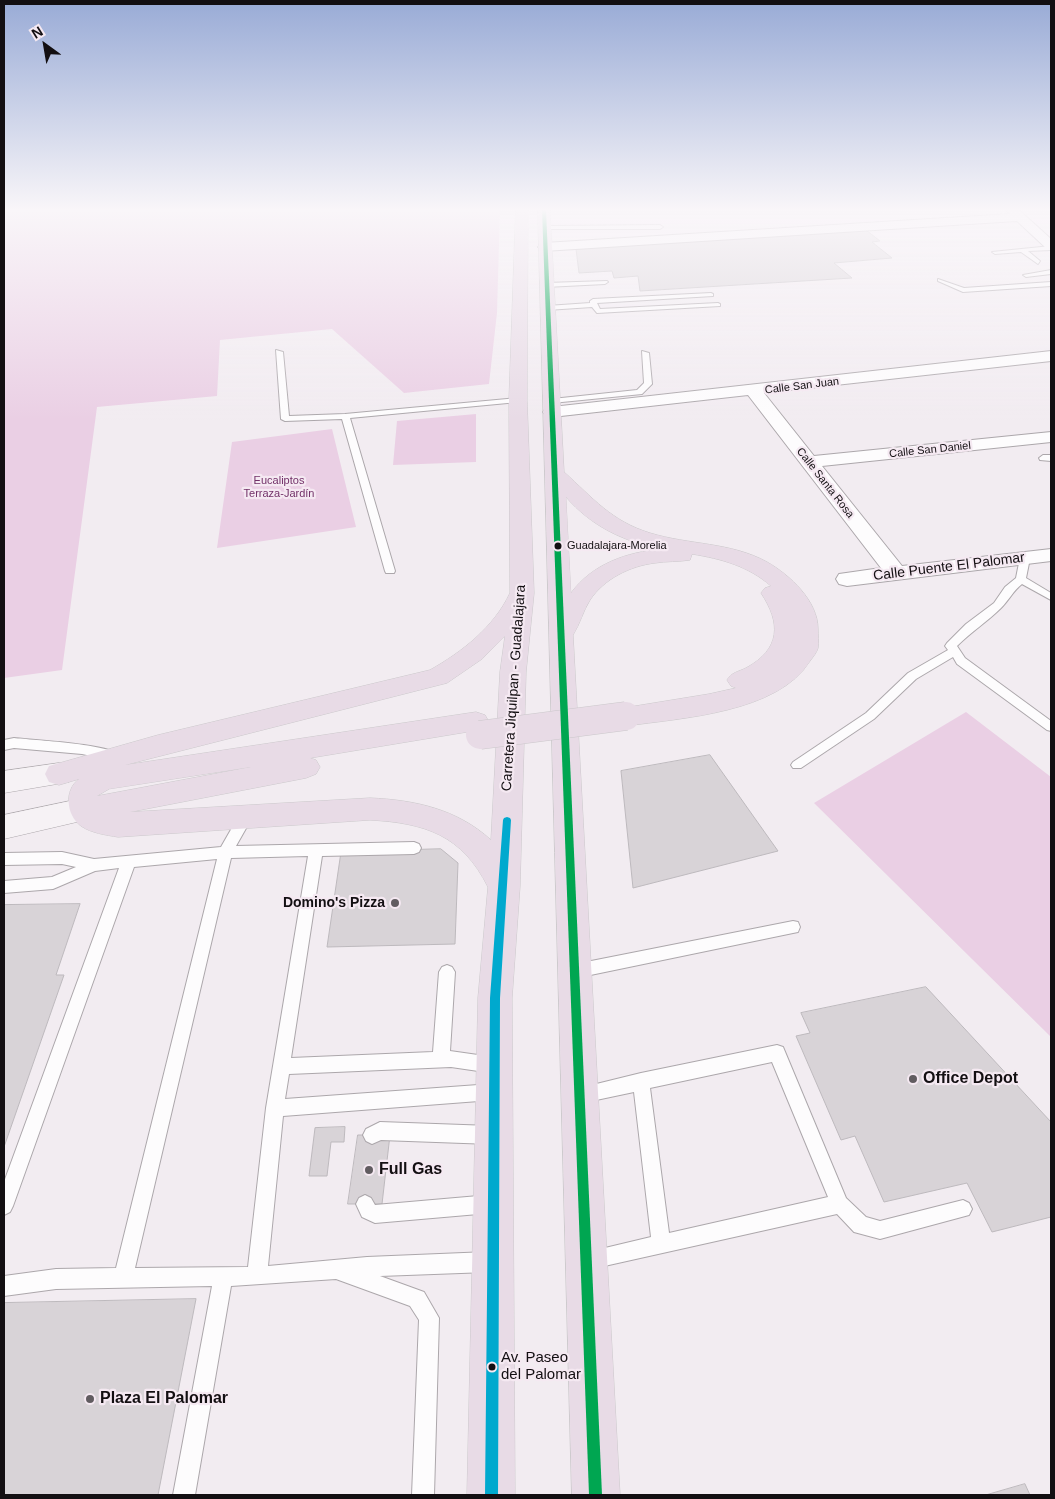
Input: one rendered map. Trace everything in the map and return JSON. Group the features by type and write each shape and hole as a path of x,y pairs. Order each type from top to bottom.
{"highway":[{"name":"Carretera Jiquilpan - Guadalajara","path":"491,1495 495,1203 493,1135 495,998 504,886 513,672 522,593 518,400 532,280"},
{"path":"544,280 563,634 596,1495"},
{"path":"504,886 492,863 475,841 450,826 423,815 370,809 118,825 96,821 89,817 84,810 82,796 86,789 104,779 138,772 624,709 737,698 775,683 794,668 806,651 808,636 806,621 792,594 764,570 724,553 661,542 625,531 586,506 555,474"},
{"path":"563,634 580,597 593,582 618,567 651,557 693,556 725,564 764,586 783,606 788,623 786,640 777,656 760,672 747,678 624,709"},
{"path":"59,774 114,756 438,677 467,659 497,630 522,593"},
{"path":"84,810 478,728"},
{"path":"59,774 186,767"}],"street":[{"name":"Calle San Juan","path":"552,407 754,392 1051,356"},
{"name":"Calle Santa Rosa","path":"754,392 897,574"},
{"name":"Calle San Daniel","path":"808,462 1051,437"},
{"name":"Calle Puente El Palomar","path":"846,579 897,574 1023,569 1051,555"},
{"path":"4,782 59,774"},
{"path":"4,827 84,810"}],"lane":[{"path":"940,280 963,290 1051,284"},
{"path":"546,296 605,282"},
{"path":"593,305 593,301 711,295"},
{"path":"546,296 593,305 597,311 718,305"},
{"path":"279,352 285,419 345,416 518,400"},
{"path":"552,407 639,392 648,384 645,353"},
{"path":"345,416 390,571"},
{"path":"1051,598 1023,569 998,605 970,627 951,646 953,652 961,661 1051,727"},
{"path":"797,765 870,716 912,676 953,652"},
{"path":"4,745 14,743 82,749 114,756"},
{"path":"124,1276 225,852 246,816"},
{"path":"4,887 54,883 94,865 129,860 225,852 414,848"},
{"path":"257,1276 275,1108 316,850"},
{"path":"4,859 62,858 94,865"},
{"path":"4,1206 119,893 129,860"},
{"path":"576,971 792,927"},
{"path":"441,1059 448,972"},
{"path":"580,1095 750,1057 776,1053 840,1204 861,1225 880,1230 963,1209"},
{"path":"282,1066 441,1059 494,1079"},
{"path":"275,1108 494,1079"},
{"path":"642,1081 661,1244"},
{"path":"372,1135 380,1131 493,1135"},
{"path":"365,1204 368,1211 375,1214 495,1203"},
{"path":"587,1261 840,1204"},
{"path":"4,1286 56,1279 124,1276 257,1276 334,1269 493,1262"},
{"path":"334,1269 417,1298 429,1318 424,1495"},
{"path":"184,1495 223,1276"}],"green space":[{"path":"4,280 498,280 497,313 489,384 404,393 332,329 220,340 217,396 97,407 62,670 4,678"},
{"path":"476,414 476,462 393,465 397,421"},
{"name":"Eucaliptos Terraza-Jardín","path":"332,429 356,527 217,548 232,442"},
{"path":"966,712 1051,777 1051,1037 814,803"}],"building":[{"path":"639,280 820,280 640,291"},
{"path":"710,755 778,851 633,888 621,771"},
{"name":"Domino's Pizza","path":"441,849 458,863 455,944 327,947 341,852"},
{"path":"80,904 56,975 64,975 4,1147 4,905"},
{"name":"Office Depot","path":"926,987 1051,1122 1051,1217 992,1232 967,1183 884,1202 855,1136 841,1140 796,1036 810,1033 801,1013"},
{"path":"345,1127 344,1142 331,1142 327,1176 309,1176 315,1128"},
{"name":"Full Gas","path":"358,1135 390,1135 382,1204 348,1204"},
{"name":"Plaza El Palomar","path":"196,1299 158,1495 4,1495 4,1303"},
{"path":"1025,1484 1030,1495 986,1495"}],"transit line":[{"path":"547,280 596,1495"},
{"path":"491,1495 495,998 507,820"}],"place":[{"name":"Guadalajara-Morelia","path":"558,546"},
{"name":"Domino's Pizza","path":"395,903"},
{"name":"Office Depot","path":"913,1079"},
{"name":"Full Gas","path":"369,1170"},
{"name":"Av. Paseo del Palomar","path":"492,1367"},
{"name":"Plaza El Palomar","path":"90,1399"}]}
